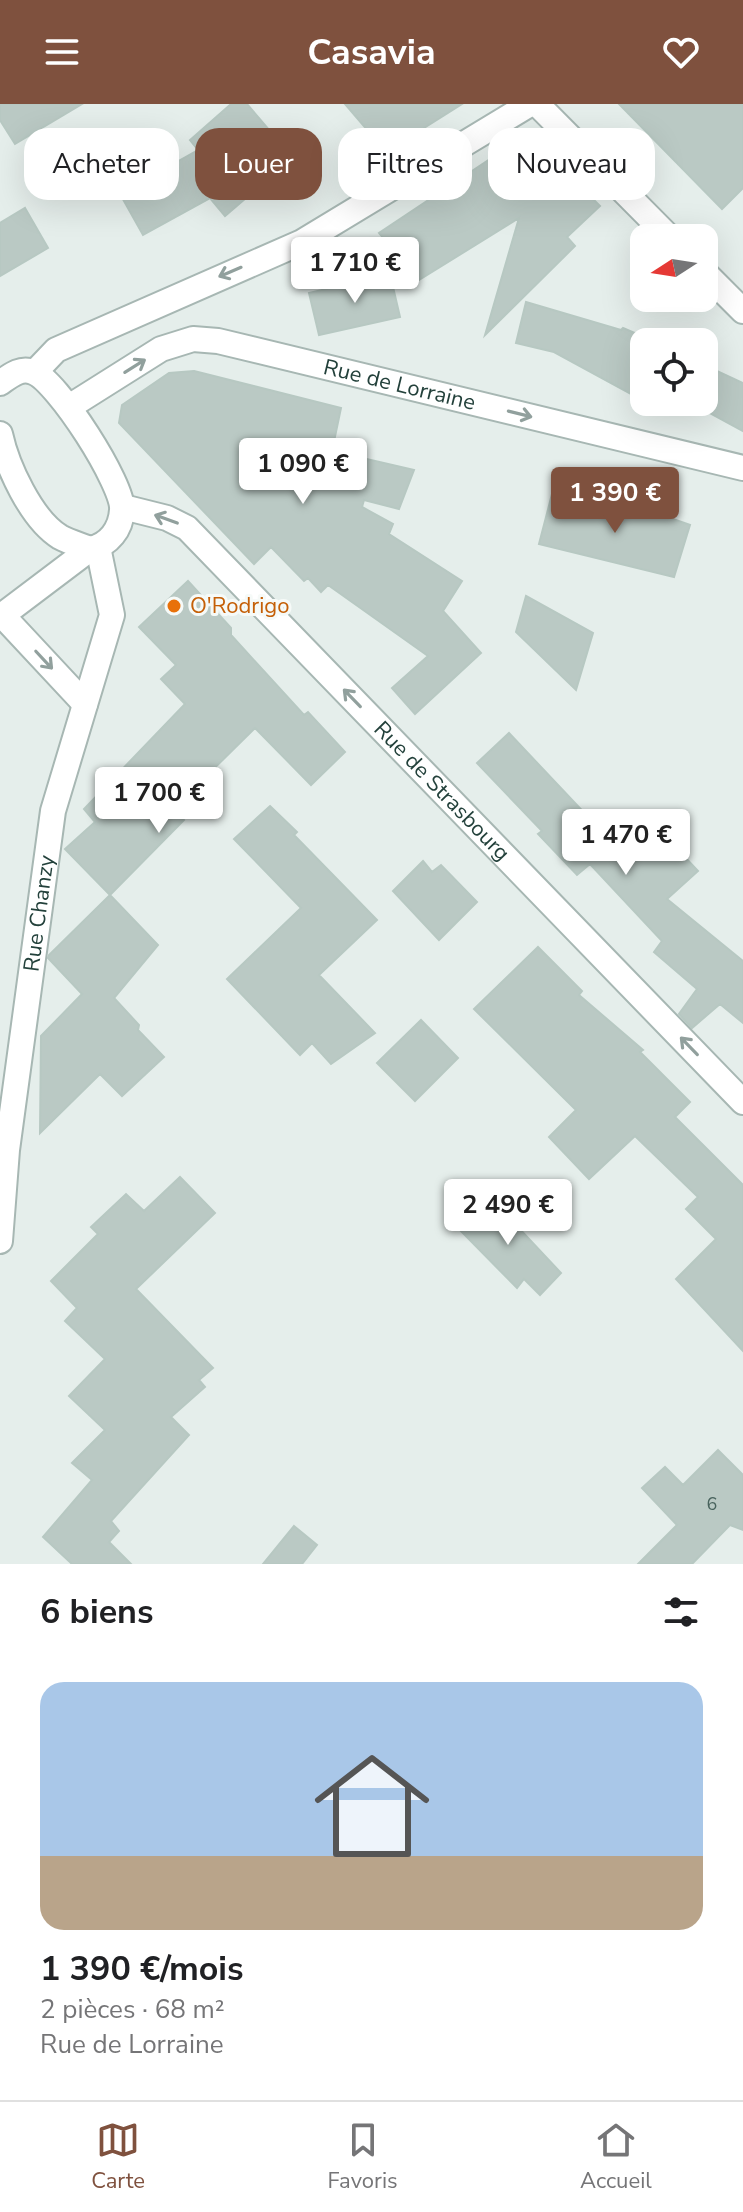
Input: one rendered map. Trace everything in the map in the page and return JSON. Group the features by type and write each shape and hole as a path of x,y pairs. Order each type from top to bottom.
{"street":[{"path":"35,372 56,350 302,242 504,110 530,104"},
{"path":"537,104 656,224"},
{"path":"718,286 743,311"},
{"name":"Rue de Lorraine","path":"69,407 161,349 193,339 218,341 743,468"},
{"path":"0,383 18,371 35,372 69,407 94,445 123,507 116,533 1,616 85,704"},
{"path":"0,434 16,481 34,509 58,536 94,548"},
{"name":"Rue de Strasbourg","path":"123,507 167,518 187,528 743,1102"},
{"name":"Rue Chanzy","path":"0,1241 7,1150 53,811 112,615 94,548"}],"building":[{"path":"0,104 82,104 42,128 24,128 24,139 15,144 0,120"},
{"path":"231,104 247,104 267,128 204,128"},
{"path":"345,104 462,104 424,128 366,128"},
{"path":"619,104 743,104 743,188 722,209 655,141 655,128 643,128"},
{"path":"195,152 195,200 206,200 143,235 123,200 179,200 179,161"},
{"path":"488,160 488,200 594,200 600,206 567,237 575,246 485,335 519,218 419,280 379,233 428,200 472,200 472,171"},
{"path":"212,200 244,200 225,216"},
{"path":"25,208 48,248 0,276 0,223"},
{"path":"390,274 400,317 319,335 309,293"},
{"path":"526,302 630,331 630,393 554,352 516,343"},
{"path":"194,371 341,408 332,451 414,470 399,509 364,500 362,507 393,524 389,534 462,581 443,611 481,653 415,714 392,688 428,656 328,585 321,592 308,578 304,581 271,547 254,564 119,423 122,405 169,373"},
{"path":"718,371 743,383 743,431 715,416 718,416"},
{"path":"552,494 631,513 633,505 690,525 674,577 539,544"},
{"path":"188,581 231,628 231,635 304,715 308,712 345,752 311,785 255,728 173,809 184,820 110,895 65,849 95,822 84,809 185,704 161,679 176,665 139,627"},
{"path":"526,596 593,633 576,690 516,632"},
{"path":"509,733 608,838 630,817 657,841 664,835 698,871 667,899 743,961 743,1023 720,1004 692,1028 679,1014 697,989 654,952 662,941 590,864 577,875 538,834 542,831 477,763"},
{"path":"270,806 377,920 319,975 375,1033 331,1064 312,1043 300,1055 227,979 301,908 234,839"},
{"path":"423,861 432,872 441,865 477,902 439,940 393,891"},
{"path":"110,895 158,945 114,998 164,1057 122,1096 100,1074 40,1133 41,1036 82,994 48,958"},
{"path":"538,947 582,991 579,995 643,1050 640,1052 690,1102 675,1117 743,1185 743,1351 676,1279 716,1239 686,1209 698,1197 635,1136 589,1179 549,1137 576,1110 474,1009"},
{"path":"421,1020 458,1058 415,1101 377,1063"},
{"path":"180,1177 215,1213 136,1289 213,1368 199,1380 205,1387 171,1417 189,1435 111,1521 119,1531 109,1542 131,1564 72,1564 43,1537 92,1480 72,1463 105,1430 69,1396 105,1359 65,1321 77,1308 51,1281 98,1234 91,1227 126,1194 144,1211"},
{"path":"488,1195 561,1273 540,1295 524,1279 517,1288 456,1226"},
{"path":"718,1450 743,1475 743,1530 730,1525 692,1564 638,1564 677,1525 642,1488 665,1467 683,1485"},
{"path":"294,1526 317,1545 302,1564 263,1564"}],"place":[{"name":"O'Rodrigo","path":"174,606"}]}
